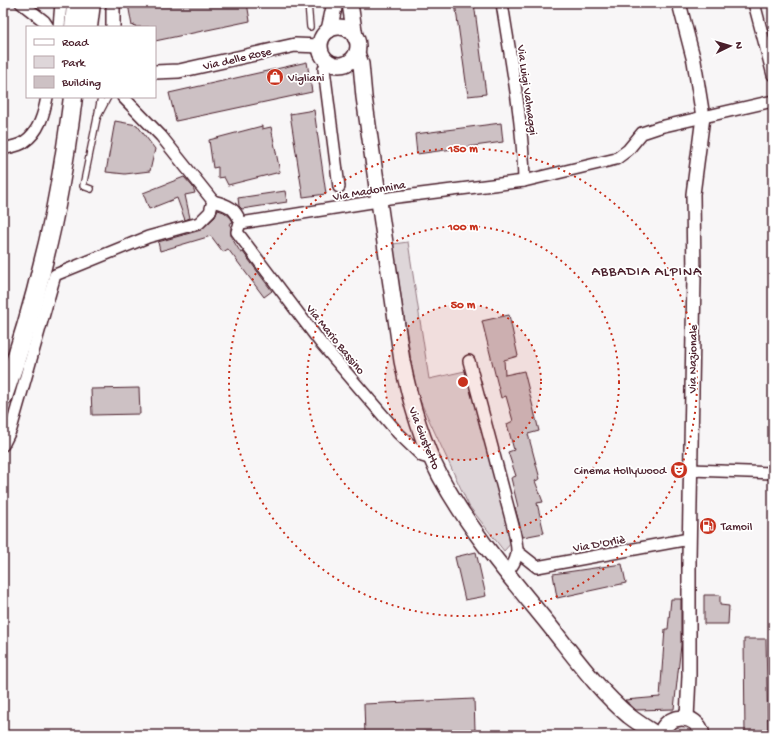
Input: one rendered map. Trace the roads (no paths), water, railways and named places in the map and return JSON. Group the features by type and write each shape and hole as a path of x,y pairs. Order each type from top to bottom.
{"highway":[{"path":"74,26 76,3"},
{"path":"81,26 84,3"},
{"path":"88,26 91,3"},
{"path":"3,366 34,260 48,195 64,98"},
{"path":"3,396 28,321 45,259 57,199 73,98"}],"main road":[{"path":"329,30 335,3"},
{"path":"350,3 357,42 357,52 354,58 349,63 343,65 327,62 323,57 320,46 321,40 324,34 329,30 341,27 352,32 355,37"},
{"name":"Via Giustetto","path":"357,52 361,64 378,201 402,361 409,396 432,459 440,476 477,535 601,689 629,716 648,723 661,732"},
{"name":"Via Giustetto","path":"343,65 355,79 364,97"},
{"path":"661,732 668,722 677,718 687,718 693,721 703,734"}],"street":[{"path":"21,3 44,21 47,26"},
{"path":"59,26 62,3"},
{"path":"113,3 113,26"},
{"name":"Via Luigi Valmaggi","path":"502,3 519,113 524,154 524,181"},
{"name":"Via Nazionale","path":"678,3 694,62 703,117 693,194 694,277 687,718"},
{"path":"754,3 773,75"},
{"name":"Via delle Rose","path":"156,72 179,71 295,45 320,46"},
{"path":"327,62 324,69 339,187"},
{"path":"156,76 179,71"},
{"path":"3,149 24,143 36,132 44,112 47,98"},
{"path":"124,98 161,136 213,201 228,205 237,214 242,224"},
{"name":"Via Madonnina","path":"242,224 389,198 524,181 616,160 628,150 642,133 660,127 773,101"},
{"path":"3,445 13,421 55,275 148,237 200,223 210,212 213,201"},
{"name":"Via Mario Bassino","path":"242,224 239,226 237,232 320,342 398,433 422,456 432,459"},
{"path":"469,361 513,526 518,552 513,566 506,572"},
{"path":"690,470 773,473"},
{"name":"Via D'Orliè","path":"518,552 537,567 689,539"}],"lane":[{"path":"308,3 310,28"},
{"path":"91,189 83,186 101,98"},
{"path":"97,118 107,98"}],"place":[{"name":"Vigliani","path":"275,77"},
{"name":"Cinema Hollywood","path":"679,470"},
{"name":"Tamoil","path":"708,526"}],"district":[{"name":"ABBADIA ALPINA","path":"647,270"}]}
